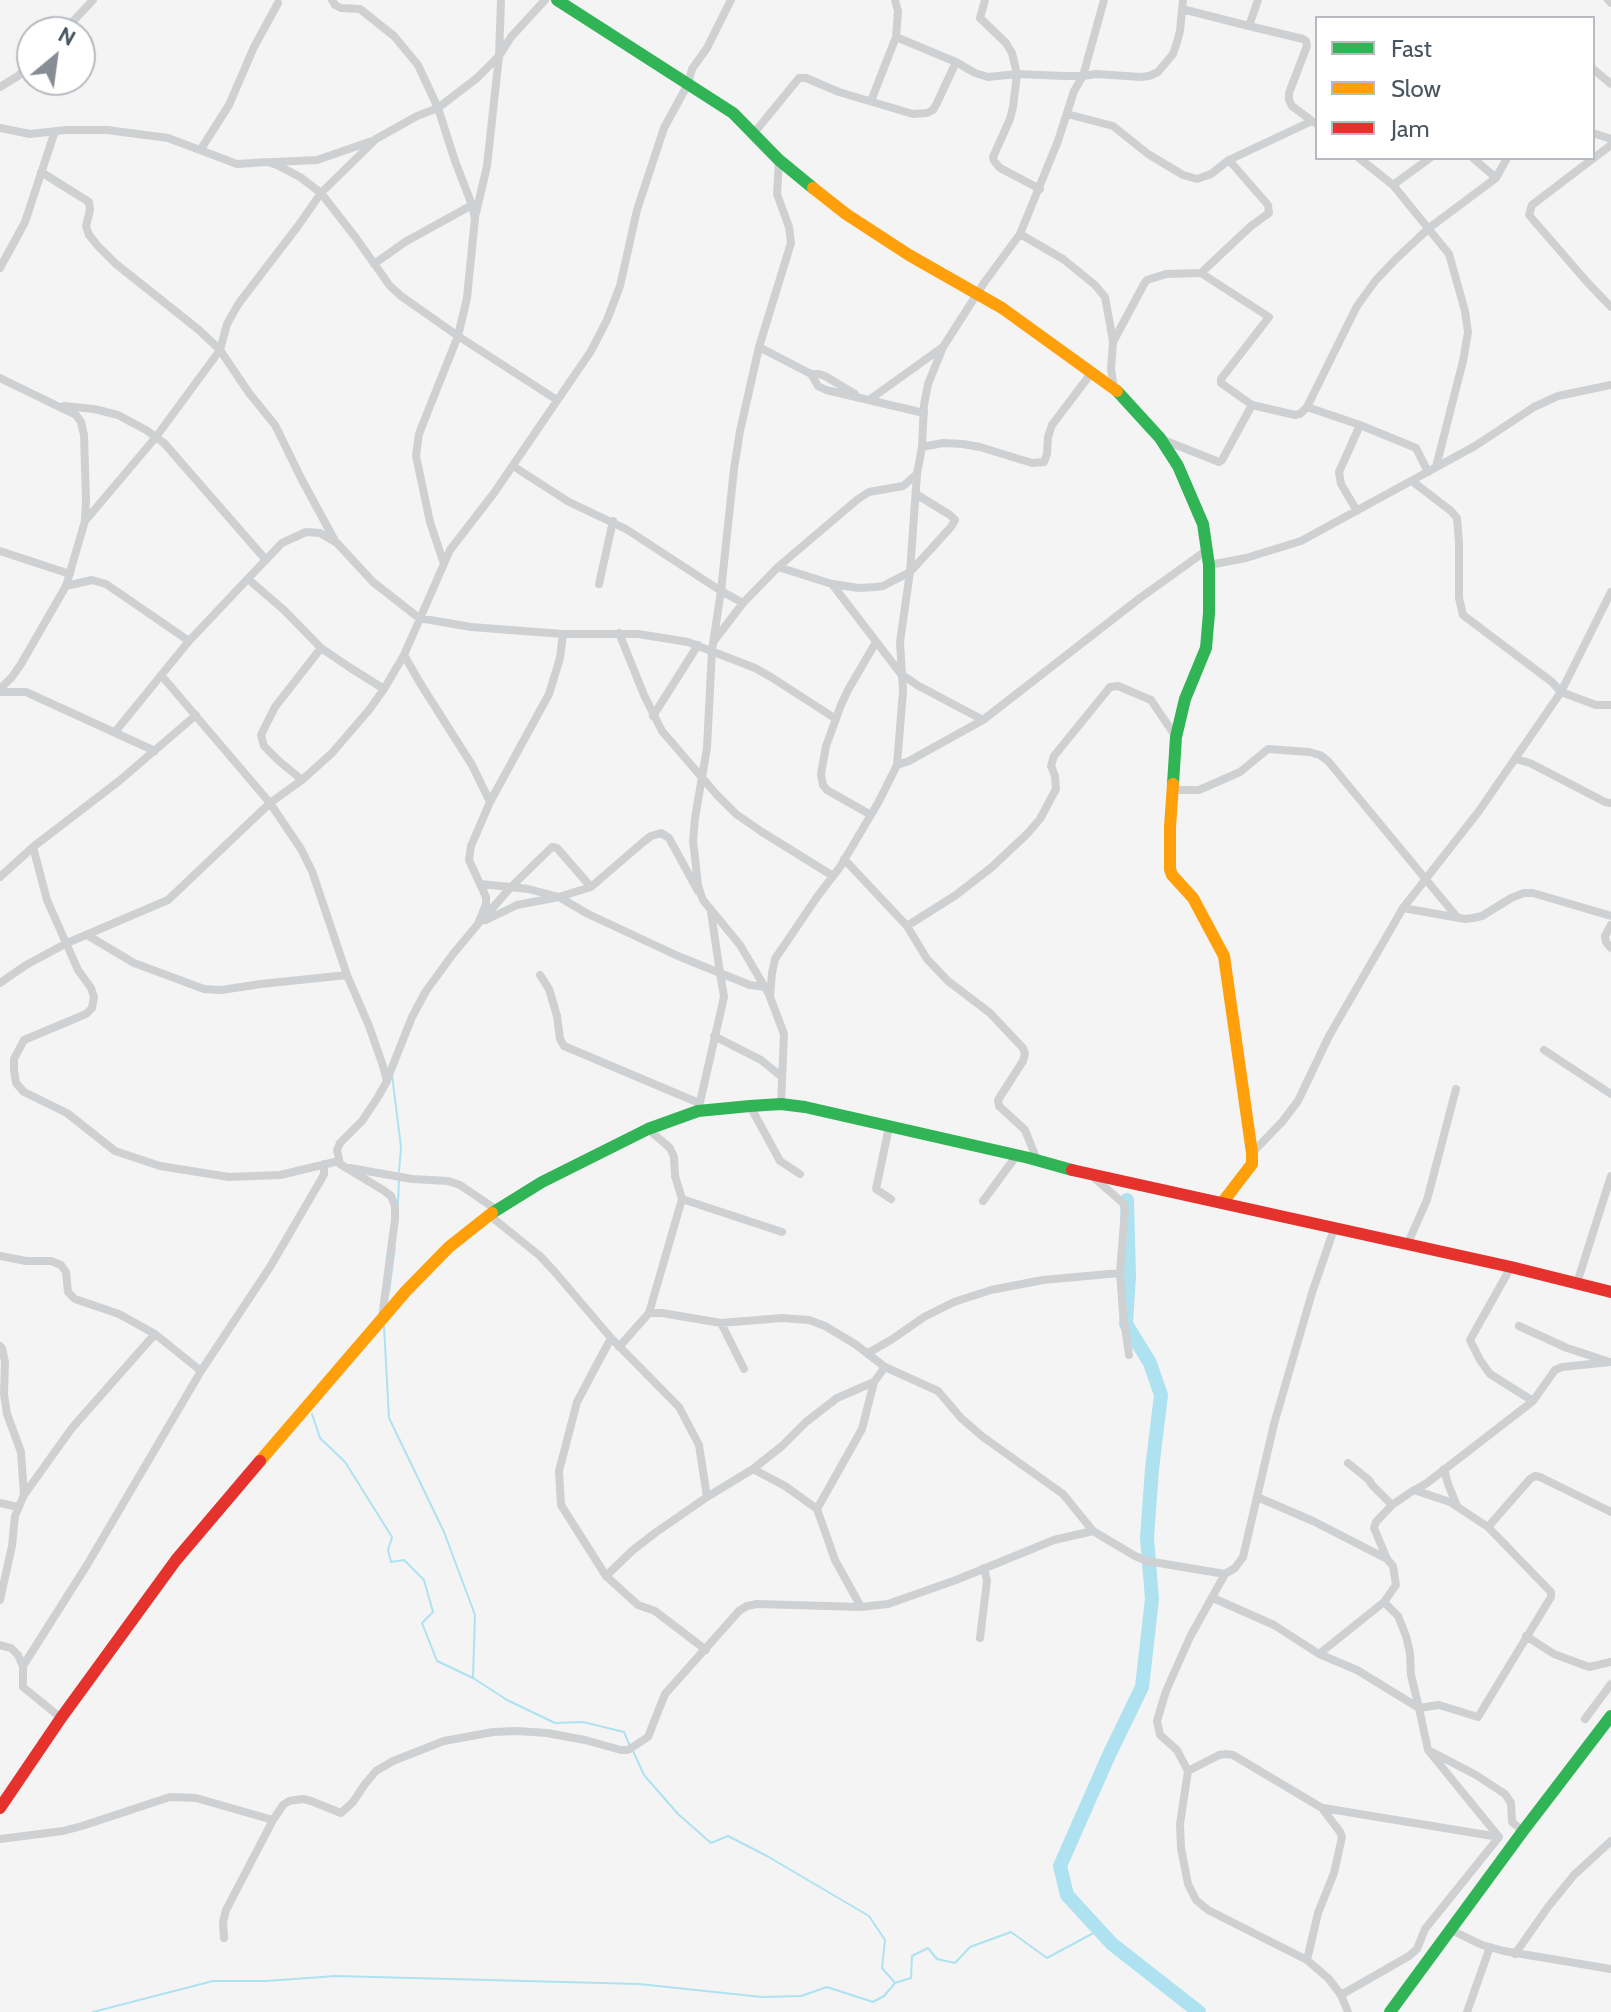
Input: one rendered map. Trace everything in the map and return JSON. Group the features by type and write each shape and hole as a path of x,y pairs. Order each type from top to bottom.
{"street":[{"path":"78,16 93,0"},
{"path":"332,0 341,8 360,9 394,36 418,65 438,108 475,218"},
{"path":"443,561 430,522 416,456 419,434 458,336 467,298 475,218 484,183 499,56 501,0"},
{"path":"0,128 30,134 95,130 138,133 168,138 237,164 317,160 376,139 458,95 499,56 511,37 545,0"},
{"path":"0,983 67,943 168,900 270,803 302,780 343,741 384,689 404,655 443,561 513,466 591,351 607,320 620,286 637,210 664,128 688,84 692,69 707,48 731,0"},
{"path":"871,101 896,37 898,11 895,0"},
{"path":"985,0 980,18 1006,43 1017,74 1010,119 996,149 994,161 1000,168 1040,189"},
{"path":"770,997 775,959 844,859 897,765 903,691 900,642 928,384 943,347 1020,234 1040,189 1074,91 1083,76 1104,0"},
{"path":"1249,26 1258,0"},
{"path":"201,149 229,105 277,1"},
{"path":"566,2 733,113 779,160 865,228 978,293 1035,330 1115,389 1160,438 1178,466 1203,524 1209,565 1206,648 1185,699 1176,737 1170,869 1193,898 1224,956 1252,1153 1252,1164 1222,1203"},
{"path":"896,37 984,77 1017,74 1141,77 1158,72 1173,54 1180,31 1182,4 1306,41 1289,100 1292,106 1315,122"},
{"path":"754,133 799,78 913,114 927,113 937,103 956,62"},
{"path":"1595,71 1611,84"},
{"path":"1067,114 1113,126 1139,148 1192,179 1211,174 1229,160 1315,122"},
{"path":"0,268 25,222 55,131"},
{"path":"85,521 156,437 220,350 232,313 321,193 376,139"},
{"path":"1595,155 1611,142"},
{"path":"700,894 693,841 708,737 713,646 734,469 759,347 791,243 789,227 777,194 779,160"},
{"path":"1201,273 1269,213 1268,205 1229,160"},
{"path":"1362,160 1393,185 1449,254 1465,311 1468,332 1463,361 1432,470"},
{"path":"1393,185 1427,160"},
{"path":"1475,160 1496,178"},
{"path":"1113,342 1147,280 1166,274 1201,273 1269,317 1221,383 1252,405 1300,414 1307,407 1357,306 1376,280 1429,228 1496,178 1506,160"},
{"path":"1588,160 1532,205 1529,215 1611,307"},
{"path":"268,162 300,177 321,193 395,292 557,400"},
{"path":"41,172 89,202 86,226 98,246 220,350 275,425 337,543 373,582 419,618 484,629 563,634 619,633 713,646 771,677 836,719"},
{"path":"374,264 405,242 472,205"},
{"path":"1020,234 1063,259 1105,297 1113,342 1111,369 1115,389"},
{"path":"759,347 811,374 818,386 826,390 924,413"},
{"path":"866,399 943,347"},
{"path":"922,447 943,443 963,444 1040,464 1046,459 1052,425 1092,372"},
{"path":"0,378 60,406 76,415 81,422 84,435 85,521 66,586 30,650 2,686 26,692 155,751"},
{"path":"1209,565 1246,558 1301,541 1475,446 1534,407 1558,396 1611,385"},
{"path":"1160,438 1219,462 1252,405"},
{"path":"60,406 118,415 156,437 171,449 266,560"},
{"path":"1307,407 1416,448 1432,470"},
{"path":"1357,511 1341,484 1339,472 1360,425"},
{"path":"513,466 569,502 613,521 743,603"},
{"path":"713,646 743,603 778,567 863,495 903,486 917,474"},
{"path":"1412,481 1457,518 1459,598 1463,615 1561,692 1596,705 1611,705"},
{"path":"778,567 832,584 858,588 883,586 910,572 955,520 916,494"},
{"path":"599,584 613,521"},
{"path":"115,732 189,641 282,543 306,532 320,533 337,543"},
{"path":"897,765 983,720 1207,550"},
{"path":"0,551 70,574"},
{"path":"248,579 321,648 384,689"},
{"path":"66,586 92,580 106,584 189,641"},
{"path":"832,584 901,674 983,720"},
{"path":"1252,1153 1298,1101 1329,1036 1403,908 1479,811 1561,692 1611,592"},
{"path":"619,633 653,716 702,778 736,814 833,876"},
{"path":"478,924 486,897 472,868 469,855 471,846 490,802 549,694 560,658 563,634"},
{"path":"871,815 835,795 823,785 821,774 826,746 848,690 876,642"},
{"path":"653,716 698,645"},
{"path":"302,780 271,754 264,746 261,735 275,707 321,648"},
{"path":"404,655 472,765 490,802"},
{"path":"161,675 270,803 301,849 312,871 387,1081"},
{"path":"907,926 956,895 992,867 1040,819 1056,789 1051,766 1054,756 1110,687 1118,686 1151,700 1176,737"},
{"path":"0,877 196,715"},
{"path":"1173,790 1199,790 1240,772 1268,749 1320,755 1457,917"},
{"path":"1516,759 1611,803"},
{"path":"478,924 517,905 591,887 651,836 661,833 669,838 691,881 740,945 770,997 784,1034 781,1104"},
{"path":"33,847 47,900 79,973 91,988 94,1002 86,1014 24,1040 14,1059 16,1083 24,1092 77,1119 115,1151 160,1166 229,1177 280,1175 324,1164 342,1164 412,1179 448,1181 460,1185 554,1271 619,1347 679,1407 699,1445 707,1497"},
{"path":"382,1319 395,1206 391,1196 342,1164 337,1150 340,1143 369,1112 387,1081 412,1017 426,991 453,954 511,887 552,847 557,848 591,887"},
{"path":"844,859 907,926 927,959 948,981 990,1013 1023,1048 1023,1061 998,1100 999,1106 1025,1130 1037,1160"},
{"path":"480,884 528,889 559,897 678,956 750,985 765,987"},
{"path":"1403,908 1473,918 1482,916 1511,898 1533,893 1611,916"},
{"path":"698,1107 724,997 711,911"},
{"path":"1611,925 1605,936 1611,948"},
{"path":"87,935 134,963 204,989 221,990 347,975"},
{"path":"540,975 549,989 564,1046 698,1107"},
{"path":"714,1036 761,1060 782,1077"},
{"path":"1544,1050 1611,1094"},
{"path":"1407,1245 1427,1200 1456,1089"},
{"path":"0,1808 176,1560 272,1444 449,1247 493,1212 542,1182 698,1107 781,1104 805,1107 1611,1292"},
{"path":"750,1106 780,1161 800,1174"},
{"path":"889,1127 876,1189 891,1199"},
{"path":"619,1347 649,1313 682,1199 670,1148 648,1129"},
{"path":"983,1201 1017,1155"},
{"path":"23,1666 87,1565 201,1371 270,1267 322,1178 324,1164"},
{"path":"1088,1174 1123,1203 1125,1209 1120,1273 1129,1355"},
{"path":"1577,1283 1611,1176"},
{"path":"682,1199 782,1232"},
{"path":"1334,1229 1274,1424 1243,1557 1235,1568 1225,1574 1190,1637 1176,1666 1157,1721 1160,1735 1177,1750 1188,1771 1180,1824 1181,1848 1188,1884 1196,1900 1208,1910 1307,1960 1329,1979 1341,1995 1348,2012"},
{"path":"0,1256 26,1261 51,1261 61,1265 66,1272 68,1292 75,1299 119,1314 155,1334 201,1371"},
{"path":"1511,1267 1470,1340 1490,1374 1533,1401"},
{"path":"868,1353 924,1317 954,1302 991,1290 1043,1280 1120,1273"},
{"path":"649,1313 721,1323 782,1318 809,1320 825,1326 885,1367 938,1391 961,1418 983,1437 1063,1494 1093,1531 1147,1561 1225,1574"},
{"path":"721,1323 744,1369"},
{"path":"1519,1326 1567,1348 1610,1362"},
{"path":"0,1600 15,1516 24,1495 72,1428 155,1334"},
{"path":"611,1338 577,1402 559,1471 563,1510 606,1576 638,1605 655,1611 706,1650"},
{"path":"0,1346 5,1362 7,1414 21,1452 24,1495"},
{"path":"1319,1654 1384,1602 1396,1585 1393,1566 1374,1528 1392,1505 1427,1483 1533,1401 1555,1370 1610,1362"},
{"path":"817,1509 862,1429 874,1382 885,1367"},
{"path":"606,1576 655,1533 753,1469 837,1398 874,1382"},
{"path":"1348,1463 1392,1505"},
{"path":"753,1469 785,1486 817,1509 835,1560 861,1607"},
{"path":"1444,1469 1457,1506"},
{"path":"1488,1527 1535,1476 1611,1512"},
{"path":"1213,1598 1274,1625 1319,1654 1357,1670 1419,1708 1439,1705 1478,1717 1551,1597 1551,1592 1488,1527 1457,1506 1414,1490"},
{"path":"1257,1497 1313,1521 1387,1559"},
{"path":"0,1503 18,1507"},
{"path":"224,1938 226,1910 283,1805 294,1800 311,1801 341,1813 376,1771 412,1752 444,1741 493,1732 547,1733 628,1750 648,1737 665,1694 739,1611 747,1606 861,1607 888,1604 1054,1540 1093,1531"},
{"path":"980,1638 987,1581 984,1568"},
{"path":"1384,1602 1398,1616 1406,1636 1411,1675 1428,1750 1499,1837"},
{"path":"1526,1636 1554,1654 1589,1667 1611,1662"},
{"path":"0,1645 11,1648 18,1655 23,1666 23,1687 61,1718"},
{"path":"1585,1719 1611,1684"},
{"path":"1390,2012 1611,1716"},
{"path":"1428,1750 1505,1794 1511,1803 1512,1822 1523,1831"},
{"path":"1188,1771 1219,1755 1233,1755 1322,1808 1499,1837"},
{"path":"0,1839 63,1831 181,1796 273,1820"},
{"path":"1307,1960 1342,1837 1322,1808"},
{"path":"1341,1995 1417,1949 1425,1929 1499,1837"},
{"path":"1515,1954 1568,1882 1611,1841"},
{"path":"1451,1930 1515,1954 1611,1969"},
{"path":"1467,2012 1490,1947"}],"waterway":[{"path":"392,1075 401,1147 399,1172"},
{"path":"398,1204 399,1179"},
{"path":"1127,1200 1129,1276 1126,1324 1150,1363 1161,1395 1147,1538 1152,1599 1142,1687 1060,1866 1067,1895 1112,1944 1199,2012"},
{"path":"389,1292 395,1247"},
{"path":"384,1326 389,1418 444,1532 475,1615 473,1677"},
{"path":"312,1414 320,1438 345,1462 392,1537 388,1550 391,1562 404,1560 424,1580 433,1612 422,1623 437,1661 555,1723 583,1722 624,1732 630,1746"},
{"path":"633,1751 644,1775 678,1814 711,1843 728,1836 869,1916 885,1940 882,1968 895,1983 911,1978 912,1956 928,1948 937,1959 955,1963 970,1947 1011,1932 1047,1958 1099,1930"},
{"path":"93,2012 213,1981 336,1976 639,1984 762,1997 801,1996 827,1987 873,2002 884,1996 895,1983"}],"traffic: fast":[{"path":"557,0 733,113 779,160 813,188"},
{"path":"1117,391 1160,438 1178,466 1203,524 1209,565 1206,648 1185,699 1176,737 1173,784"},
{"path":"492,1213 542,1182 648,1129 698,1111 750,1106 781,1104 805,1107 1072,1170"},
{"path":"1390,2012 1611,1716"}],"traffic: slow":[{"path":"813,188 846,214 909,255 1002,308 1117,391"},
{"path":"1173,784 1170,869 1193,898 1224,956 1252,1153 1252,1164 1222,1203"},
{"path":"260,1461 406,1291 449,1247 492,1213"}],"traffic: jam":[{"path":"1072,1170 1611,1292"},
{"path":"0,1808 176,1560 260,1461"}]}
